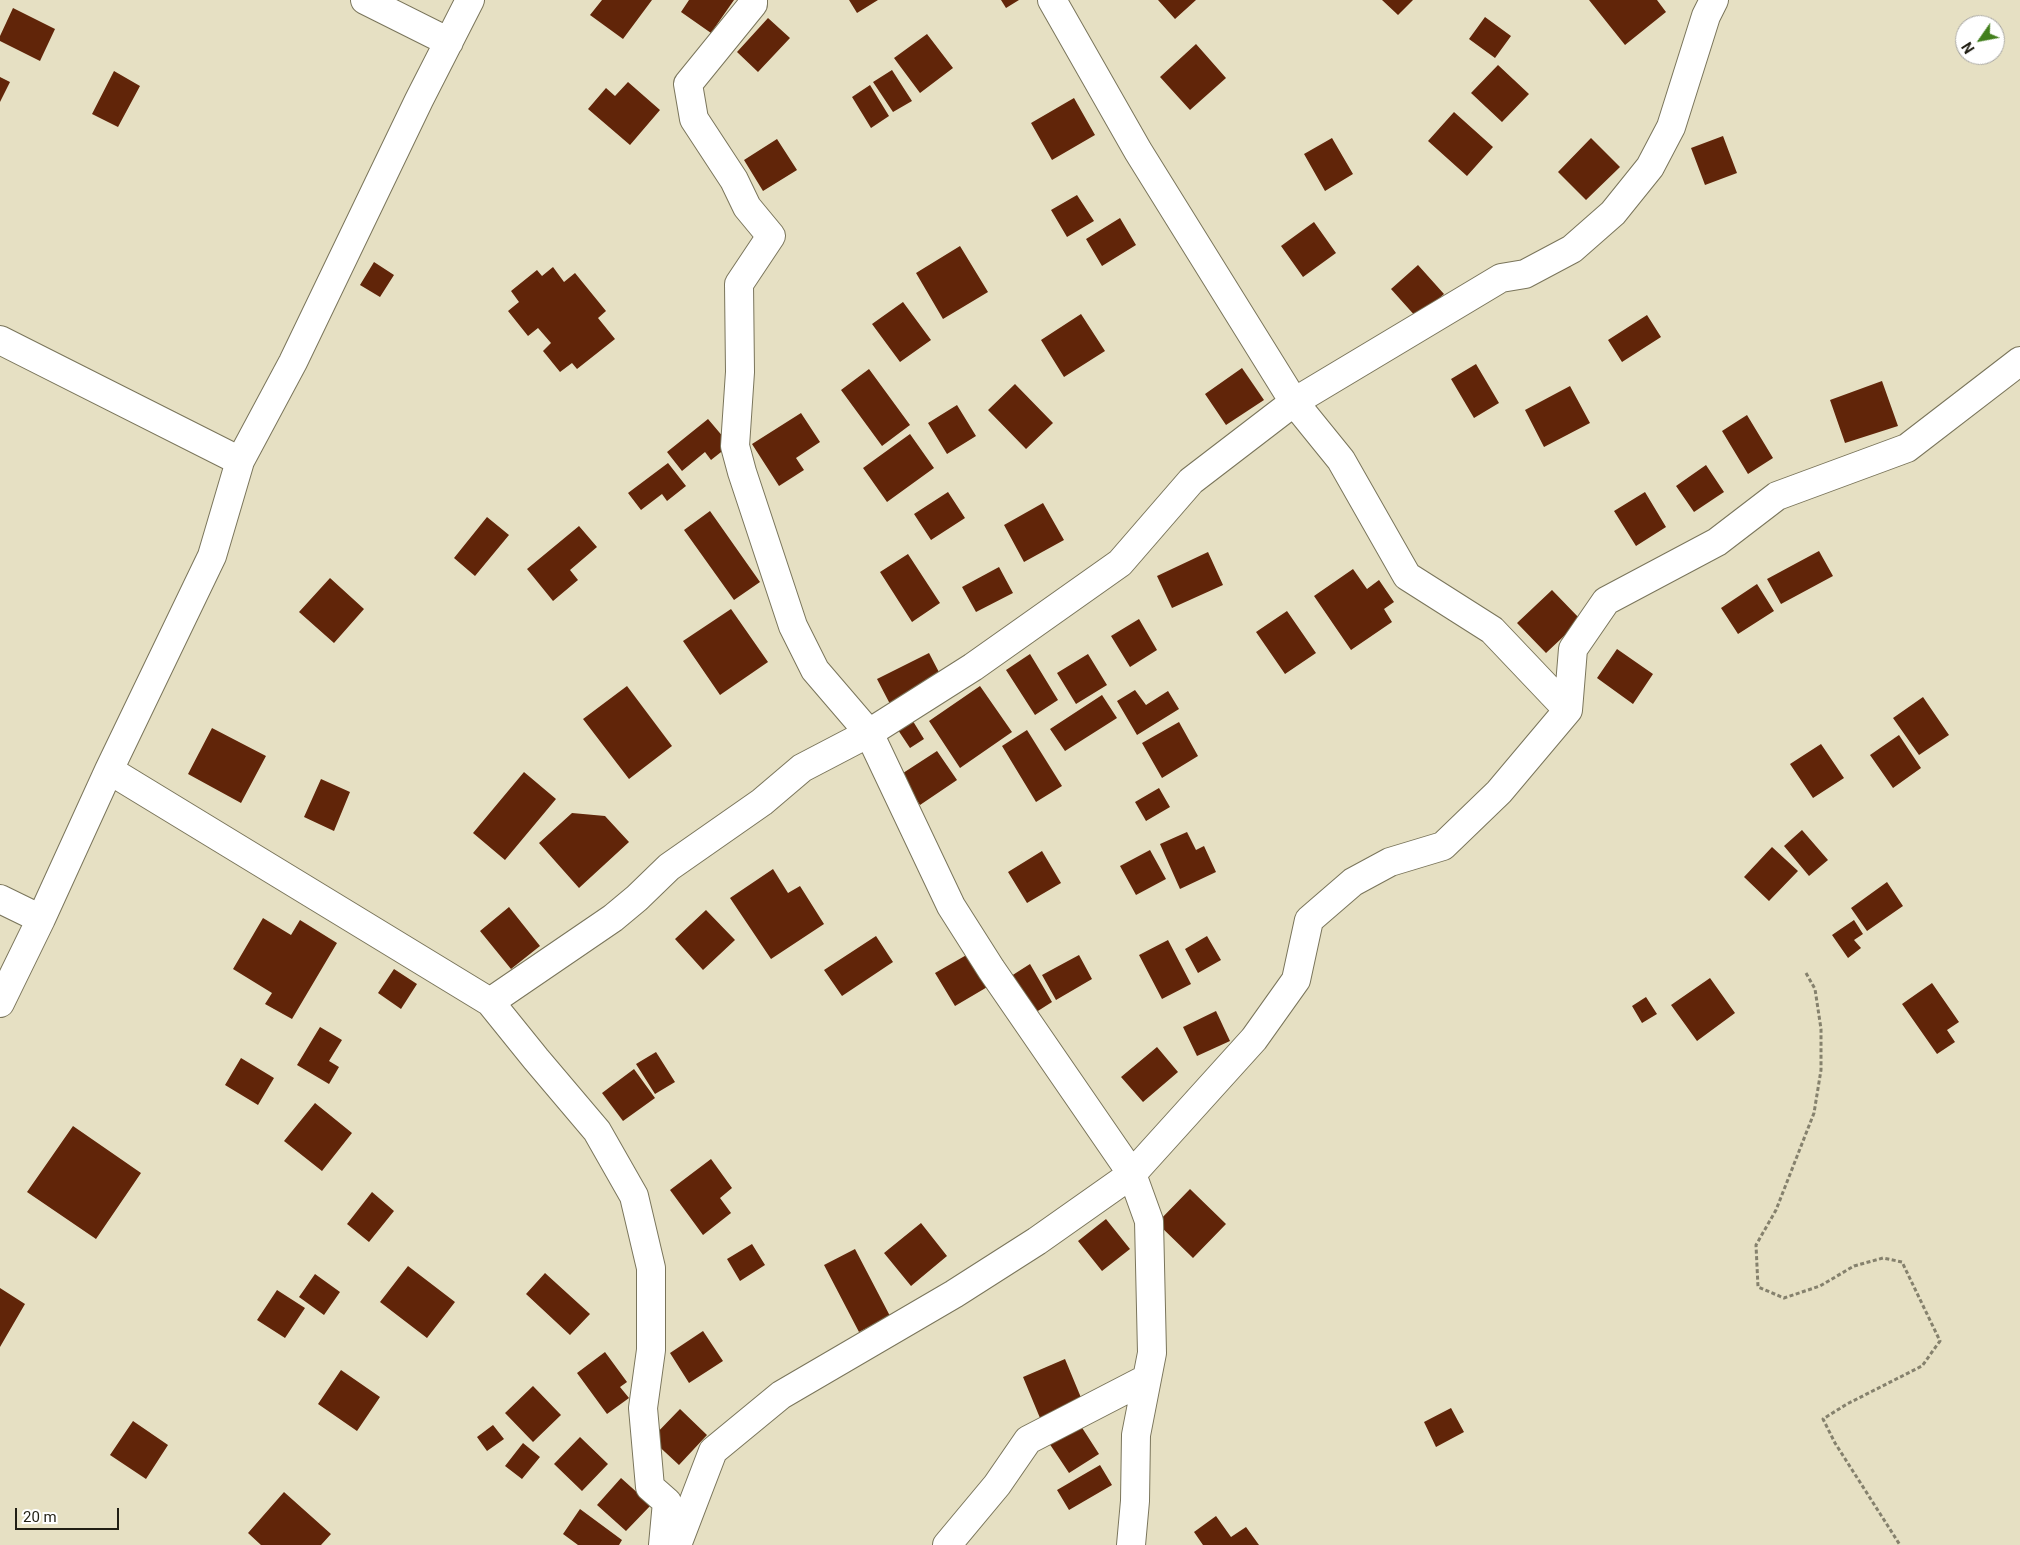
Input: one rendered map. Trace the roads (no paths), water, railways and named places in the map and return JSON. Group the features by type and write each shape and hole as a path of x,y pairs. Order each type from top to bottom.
{"street":[{"path":"365,0 448,42"},
{"path":"0,1003 212,556 240,461 293,362 470,0"},
{"path":"753,0 753,4 688,84 694,120 734,180 748,207 771,236 738,284 740,372 735,446 793,626 815,670 869,734 951,906 991,969 1132,1174 1149,1221 1152,1353 1136,1434 1135,1501 1131,1545"},
{"path":"1052,0 1138,151 1294,402 1341,460 1407,576 1492,630 1568,710"},
{"path":"490,1002 613,918 669,867 762,802 802,768 869,734 974,667 1120,563 1191,480 1294,402 1501,278 1525,274 1572,249 1613,212 1650,167 1671,127 1706,16 1714,0"},
{"path":"0,340 240,461"},
{"path":"677,1545 713,1451 758,1413 781,1395 954,1294 1037,1242 1132,1174 1254,1039 1296,980 1308,920 1353,882 1382,866 1443,846 1499,792 1568,710 1573,649 1606,601 1717,542 1777,496 1908,448 2020,361"},
{"path":"109,770 490,1002 597,1131 634,1196 651,1268 651,1350 643,1408 650,1487 667,1502 663,1545"},
{"path":"0,899 41,919"},
{"path":"947,1545 997,1485 1028,1440 1146,1379"}]}
